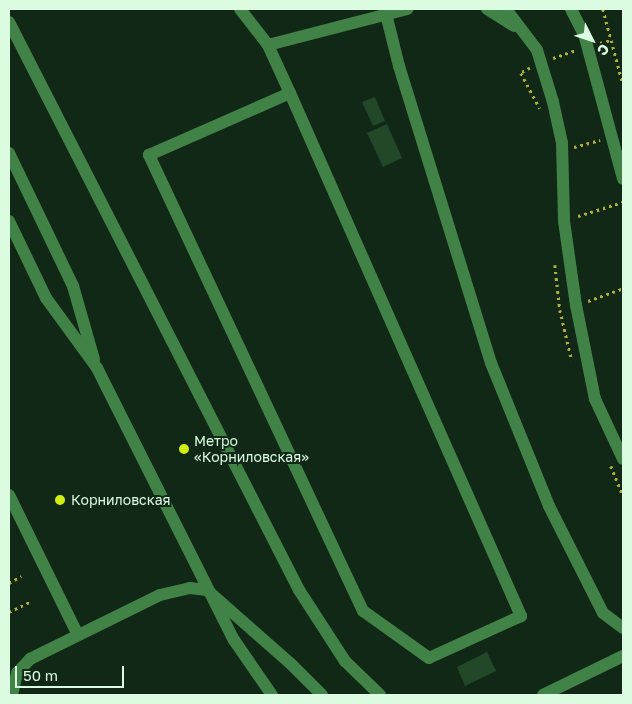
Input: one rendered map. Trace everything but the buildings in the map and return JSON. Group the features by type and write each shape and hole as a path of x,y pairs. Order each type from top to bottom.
{"street":[{"path":"240,9 268,45 290,93 521,616 428,658 363,611 149,156 290,93"},
{"path":"268,45 407,9"},
{"path":"487,9 524,34 537,50"},
{"path":"506,9 537,50 553,102 562,154 564,221 576,305 595,399 623,459"},
{"path":"571,9 584,34 623,178"},
{"path":"386,14 399,66 491,363 549,506 603,613 623,628"},
{"path":"9,22 299,590 346,661 380,695"},
{"path":"9,153 74,286 97,368"},
{"path":"9,221 46,298 97,368 207,590 234,640 272,695"},
{"path":"9,495 78,635"},
{"path":"12,695 13,682 22,665 160,595 190,588 207,590 291,664 322,695"},
{"path":"543,695 623,656"}],"path":[{"path":"603,9 623,84"},
{"path":"562,154 612,136"},
{"path":"564,221 623,202"},
{"path":"560,310 623,288"},
{"path":"9,583 21,576"},
{"path":"9,612 32,600"}],"place":[{"name":"Метро «Корниловская»","path":"184,449"},
{"name":"Корниловская","path":"60,500"}]}
